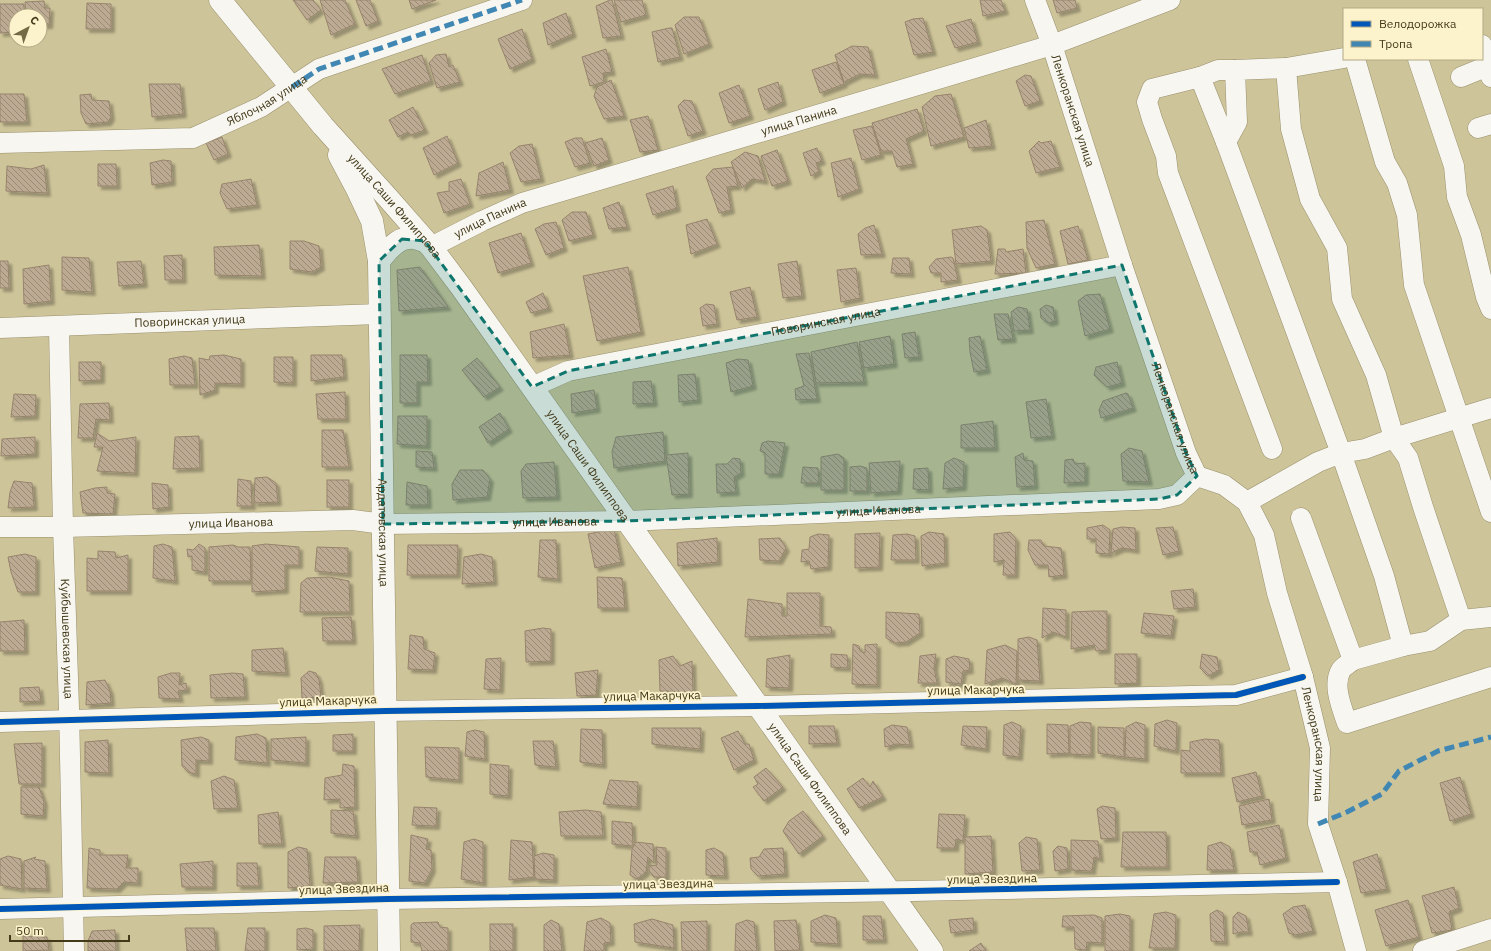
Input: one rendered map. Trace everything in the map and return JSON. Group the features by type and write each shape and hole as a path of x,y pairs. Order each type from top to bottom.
{"highway":[{"name":"улица Саши Филиппова","path":"220,0 323,126 428,244 461,287 932,951"},
{"name":"Ардатовская улица","path":"323,126 357,189 372,221 379,261 389,951"},
{"path":"379,261 386,252 402,239 409,238 428,244"}],"street":[{"name":"Яблочная улица","path":"0,143 193,138 261,107 319,69 522,0"},
{"name":"Ленкоранская улица","path":"1036,0 1052,45 1122,265 1186,453 1197,476 1224,485 1247,502 1264,535 1277,593 1303,677 1320,748 1318,824 1337,882 1356,951"},
{"name":"улица Панина","path":"428,244 522,203 1052,45 1170,0"},
{"path":"1461,76 1489,72 1483,49"},
{"path":"1272,449 1168,173 1166,156 1147,102 1152,90 1200,77 1218,70 1286,68 1343,58"},
{"path":"1355,60 1385,162 1397,183 1407,215 1414,285 1491,512"},
{"path":"1418,60 1454,166 1457,197 1471,235 1486,297 1491,309"},
{"path":"1286,68 1291,129 1310,199 1337,248 1342,299 1376,375 1394,438 1408,458 1461,620"},
{"path":"1226,142 1238,122 1235,70"},
{"path":"1200,77 1226,142 1341,453 1384,576 1403,646"},
{"name":"Поворинская улица","path":"532,386 568,371 1122,265"},
{"name":"Поворинская улица","path":"0,328 379,314"},
{"name":"Куйбышевская улица","path":"59,327 74,951"},
{"path":"1247,502 1318,462 1341,453 1365,449 1394,438 1491,408"},
{"name":"улица Иванова","path":"0,527 63,527 353,520 383,524 626,521 1159,499 1177,495 1197,476"},
{"path":"1301,518 1353,660"},
{"path":"1491,617 1461,620 1430,641 1403,646 1353,660 1342,670 1337,682 1347,722 1491,676"},
{"name":"улица Макарчука","path":"0,722 385,710 757,706 1236,696 1303,677"},
{"name":"улица Звездина","path":"0,909 388,899 890,892 1337,882"},
{"path":"1423,951 1491,928"}],"highlighted area":[{"path":"402,239 425,241 532,387 568,371 1122,265 1186,453 1197,476 1177,495 1159,499 626,521 383,524 379,261"}],"building":[{"path":"293,0 313,0 321,10 307,20"},
{"path":"320,0 345,0 355,24 331,35"},
{"path":"356,0 370,0 378,21 366,26"},
{"path":"409,0 436,0 412,9"},
{"path":"612,0 621,36 603,38 596,6"},
{"path":"614,0 642,0 646,15 621,22"},
{"path":"980,0 1001,0 1005,11 983,16"},
{"path":"1053,0 1075,0 1077,8 1057,13"},
{"path":"44,1 45,8 25,8 25,2"},
{"path":"87,3 111,4 111,29 86,29"},
{"path":"0,4 24,4 24,8 8,8 8,32 0,33"},
{"path":"48,8 50,8 49,25"},
{"path":"566,13 573,34 548,45 543,23"},
{"path":"684,17 699,17 709,44 684,54 675,25"},
{"path":"923,18 933,52 914,55 905,22"},
{"path":"971,19 978,42 955,48 946,26"},
{"path":"672,28 680,57 658,62 652,32"},
{"path":"522,29 532,59 510,69 498,39"},
{"path":"852,46 868,47 875,75 860,74 844,82 835,55"},
{"path":"606,49 612,72 603,73 604,82 590,86 582,57"},
{"path":"446,54 449,67 453,65 460,82 437,88 429,63 436,55"},
{"path":"422,55 431,81 395,94 382,69"},
{"path":"836,62 844,84 820,93 812,70"},
{"path":"1025,75 1031,76 1040,101 1025,106 1016,81"},
{"path":"611,80 624,116 604,119 594,96 597,87"},
{"path":"778,82 783,102 765,110 758,89"},
{"path":"149,84 180,84 183,114 152,117"},
{"path":"739,85 750,116 729,123 719,93"},
{"path":"0,94 24,94 27,122 0,122"},
{"path":"91,94 92,100 109,101 111,117 108,122 86,124 81,113 80,95"},
{"path":"951,94 964,137 931,146 922,107 935,96"},
{"path":"684,100 692,101 703,131 688,136 678,106"},
{"path":"413,107 425,130 411,135 408,132 398,137 389,120"},
{"path":"917,109 924,131 906,139 913,164 897,167 892,151 881,151 872,123"},
{"path":"648,116 658,150 640,152 630,120"},
{"path":"986,120 992,146 969,148 964,128"},
{"path":"872,126 881,155 862,160 853,130"},
{"path":"447,136 458,163 434,175 423,148"},
{"path":"222,137 228,154 214,160 206,143"},
{"path":"575,138 582,138 590,163 575,167 565,142"},
{"path":"602,138 609,160 594,166 585,143"},
{"path":"1039,141 1041,143 1051,141 1060,167 1036,173 1029,151"},
{"path":"532,144 541,179 521,182 510,153 519,146"},
{"path":"817,148 822,161 816,163 819,171 811,176 803,153"},
{"path":"777,150 788,181 772,186 761,156"},
{"path":"745,152 758,156 765,181 752,179 742,188 731,162"},
{"path":"851,158 859,189 838,197 831,163"},
{"path":"163,160 171,161 172,182 152,185 150,163"},
{"path":"503,162 510,190 476,196 479,173"},
{"path":"98,164 116,164 117,186 98,186"},
{"path":"44,165 47,193 6,191 7,166 31,169"},
{"path":"733,167 738,186 727,187 731,210 719,213 706,177 713,169"},
{"path":"251,179 257,205 227,209 220,193 222,184"},
{"path":"461,179 470,204 444,213 437,193 449,191 449,182"},
{"path":"673,186 677,208 653,215 646,194"},
{"path":"619,202 627,227 609,229 603,208"},
{"path":"572,212 586,212 593,235 569,241 562,220"},
{"path":"707,219 717,244 691,254 686,225"},
{"path":"1044,220 1055,264 1036,268 1027,248 1026,222"},
{"path":"556,222 564,248 546,255 535,229 544,224"},
{"path":"874,225 882,254 861,255 858,234 865,228"},
{"path":"981,226 987,230 991,261 956,264 952,230"},
{"path":"1078,226 1088,260 1068,264 1060,231"},
{"path":"521,233 531,263 498,273 489,243"},
{"path":"290,241 304,241 319,246 321,267 312,272 290,269"},
{"path":"259,245 262,276 215,275 214,247"},
{"path":"998,249 1005,249 1006,252 1023,249 1026,273 995,274"},
{"path":"182,255 183,280 165,280 164,256"},
{"path":"62,257 89,258 92,292 62,290"},
{"path":"893,258 909,258 911,274 891,273"},
{"path":"953,258 958,280 941,282 941,273 931,273 929,267 936,259"},
{"path":"0,261 8,261 9,288 0,288"},
{"path":"141,261 144,284 119,286 117,262"},
{"path":"797,261 802,296 783,298 778,264"},
{"path":"49,265 51,301 24,304 23,269"},
{"path":"420,267 448,307 399,311 397,270"},
{"path":"628,267 641,332 597,341 583,276"},
{"path":"856,268 860,298 841,302 837,270"},
{"path":"750,287 757,317 737,320 730,292"},
{"path":"543,293 549,308 531,313 526,302"},
{"path":"1100,294 1110,329 1085,336 1078,301 1086,295"},
{"path":"706,304 714,305 717,324 703,326 700,308"},
{"path":"1046,305 1053,307 1055,321 1048,323 1041,318 1040,309"},
{"path":"1018,307 1027,309 1030,330 1014,331 1011,312"},
{"path":"994,314 1008,314 1013,339 998,340"},
{"path":"564,324 570,355 533,358 530,332"},
{"path":"915,332 919,357 905,358 902,334"},
{"path":"890,336 894,364 864,368 859,342"},
{"path":"980,336 987,370 974,372 969,338"},
{"path":"857,342 864,382 816,383 811,352"},
{"path":"809,353 817,399 796,400 795,389 804,386 796,354"},
{"path":"224,355 241,359 241,384 215,383 215,390 200,395 199,358 209,360 210,356"},
{"path":"311,355 342,355 344,377 311,381"},
{"path":"400,355 427,355 428,382 417,382 417,403 400,403"},
{"path":"184,356 192,358 195,385 170,385 169,359"},
{"path":"274,357 293,357 293,383 274,382"},
{"path":"477,358 500,387 484,397 462,370"},
{"path":"738,359 748,360 753,386 731,392 726,363"},
{"path":"79,362 101,362 101,380 79,381"},
{"path":"1117,362 1122,383 1107,387 1094,375 1096,367"},
{"path":"695,374 698,400 679,402 678,375"},
{"path":"651,381 654,403 633,404 633,382"},
{"path":"594,390 597,409 572,413 571,394"},
{"path":"345,392 346,419 318,419 316,394"},
{"path":"1126,393 1128,394 1133,408 1101,418 1099,410 1103,401"},
{"path":"14,394 36,395 35,416 11,417"},
{"path":"1046,399 1052,436 1031,438 1026,402"},
{"path":"109,403 110,420 96,419 93,438 78,438 80,404"},
{"path":"500,413 509,429 488,443 479,427"},
{"path":"398,416 427,416 427,446 397,444"},
{"path":"993,421 995,448 961,448 961,425"},
{"path":"322,430 343,430 349,467 322,467"},
{"path":"663,432 665,461 614,468 612,452 616,437"},
{"path":"97,433 109,441 136,437 135,473 97,471 103,447 94,447"},
{"path":"199,436 200,468 173,469 175,437"},
{"path":"35,437 35,454 1,456 2,439"},
{"path":"768,441 785,443 779,474 765,474 765,453 760,451 762,443"},
{"path":"1129,448 1142,451 1149,482 1123,481 1121,454"},
{"path":"416,451 432,452 434,468 416,467"},
{"path":"688,453 689,494 672,495 666,455"},
{"path":"1023,453 1024,460 1033,461 1035,486 1017,487 1015,457"},
{"path":"838,454 844,458 844,490 821,490 821,457"},
{"path":"733,458 740,459 741,473 734,477 736,492 717,493 716,464 727,464"},
{"path":"954,458 964,462 963,487 943,489 945,463"},
{"path":"1073,459 1075,464 1085,463 1085,482 1064,483 1065,460"},
{"path":"900,461 898,491 871,493 869,463"},
{"path":"554,462 557,497 523,498 521,471 526,464"},
{"path":"860,466 867,468 867,491 850,491 850,467"},
{"path":"803,467 818,468 819,483 801,483"},
{"path":"928,468 929,490 913,489 914,469"},
{"path":"460,470 483,470 490,479 487,497 453,500 452,484"},
{"path":"267,477 276,483 278,502 254,503 255,478"},
{"path":"238,479 251,481 252,506 237,506"},
{"path":"327,480 349,480 349,507 327,507"},
{"path":"14,481 32,483 34,507 8,508 10,492"},
{"path":"407,482 427,486 428,505 406,505"},
{"path":"152,483 168,485 169,507 153,509"},
{"path":"107,487 107,493 115,494 113,514 83,513 80,492 95,488"},
{"path":"1103,525 1110,530 1109,554 1096,553 1096,539 1087,539 1087,528"},
{"path":"1122,527 1135,528 1136,550 1122,548 1111,553 1113,529"},
{"path":"1173,527 1179,551 1163,555 1156,528"},
{"path":"614,529 621,562 595,568 588,534"},
{"path":"929,532 944,534 945,563 922,566 921,536"},
{"path":"1010,532 1016,539 1015,575 1003,575 1004,560 994,562 994,534"},
{"path":"880,533 879,567 855,568 855,534"},
{"path":"818,534 829,535 828,567 811,569 809,561 801,562 802,550 809,549 810,537"},
{"path":"907,534 915,536 916,560 891,560 893,535"},
{"path":"717,538 718,562 678,566 677,543"},
{"path":"780,538 786,548 779,561 760,560 759,539"},
{"path":"540,540 556,540 558,579 538,577"},
{"path":"1029,540 1041,540 1044,546 1061,548 1064,575 1049,577 1048,565 1035,565 1028,550"},
{"path":"163,544 172,547 175,581 153,578 154,546"},
{"path":"199,544 205,548 205,572 192,570 192,556 188,557 187,549 193,550"},
{"path":"266,544 299,547 299,565 285,565 285,590 252,592 252,546"},
{"path":"233,545 238,547 250,547 251,581 209,581 209,547"},
{"path":"408,545 458,545 457,575 407,575"},
{"path":"317,547 348,548 348,574 315,571"},
{"path":"98,551 115,552 116,558 128,555 128,591 87,591 87,558 98,559"},
{"path":"25,554 36,557 36,592 18,592 11,572 8,557"},
{"path":"481,554 492,557 494,582 462,584 464,557"},
{"path":"329,577 349,581 350,612 300,612 301,583 307,578"},
{"path":"597,577 622,578 625,608 598,608"},
{"path":"1193,589 1195,607 1174,609 1171,591"},
{"path":"787,593 820,593 820,626 831,627 832,634 745,637 748,599 782,604 782,616 787,616"},
{"path":"1043,608 1066,610 1066,637 1053,632 1042,638"},
{"path":"1107,611 1107,650 1096,651 1094,645 1071,649 1072,612"},
{"path":"886,612 919,614 920,633 906,642 895,643 886,638"},
{"path":"1144,613 1174,616 1171,636 1141,633"},
{"path":"351,617 353,641 323,641 322,618"},
{"path":"24,620 25,651 0,651 0,622"},
{"path":"543,628 551,629 551,661 526,662 525,631"},
{"path":"410,635 423,637 424,649 435,653 433,670 408,669"},
{"path":"1029,637 1037,640 1040,681 1018,680 1018,639"},
{"path":"853,644 859,646 860,651 865,653 865,645 877,644 877,685 852,684"},
{"path":"1005,645 1017,651 1016,684 1002,678 985,684 987,650"},
{"path":"283,648 286,673 252,671 252,650"},
{"path":"831,654 847,655 848,668 831,667"},
{"path":"936,654 934,668 937,683 918,683 920,656"},
{"path":"1115,654 1137,654 1137,683 1115,684"},
{"path":"1202,654 1217,657 1219,670 1208,676 1200,668"},
{"path":"790,655 789,688 766,687 767,659"},
{"path":"673,656 680,666 692,661 693,692 660,691 659,660"},
{"path":"954,656 969,659 970,670 963,671 961,684 946,682 946,659"},
{"path":"501,658 500,690 484,689 486,659"},
{"path":"598,670 596,695 577,696 575,673"},
{"path":"309,671 316,673 319,680 321,697 302,698 301,678"},
{"path":"171,673 180,673 179,685 186,683 187,690 178,691 180,699 159,698 158,677"},
{"path":"233,673 243,674 245,697 211,698 210,675"},
{"path":"105,680 110,691 111,703 86,705 87,682"},
{"path":"39,687 41,701 20,702 20,688"},
{"path":"1167,720 1177,723 1176,751 1154,746 1155,724"},
{"path":"1012,722 1021,726 1019,757 1003,755 1004,725"},
{"path":"1080,722 1091,723 1091,755 1070,754 1070,726"},
{"path":"1136,722 1145,725 1145,759 1125,757 1126,727"},
{"path":"1047,724 1068,725 1069,753 1047,754"},
{"path":"892,725 907,727 910,745 896,744 885,747 884,729"},
{"path":"809,726 834,726 837,743 809,744"},
{"path":"963,726 987,727 986,749 961,745"},
{"path":"1098,727 1124,728 1124,757 1098,753"},
{"path":"652,728 701,728 700,749 652,744"},
{"path":"581,729 602,730 603,765 580,762"},
{"path":"475,730 484,732 485,759 465,756 467,732"},
{"path":"738,731 745,744 749,744 754,760 734,770 721,738"},
{"path":"257,734 266,738 267,763 235,760 236,737"},
{"path":"353,734 353,751 333,751 333,735"},
{"path":"201,737 209,740 209,761 196,760 196,774 188,772 182,766 181,740"},
{"path":"306,737 306,763 271,760 271,739"},
{"path":"1205,739 1219,740 1221,773 1181,773 1181,750 1190,751 1190,742"},
{"path":"108,740 109,773 85,772 85,742"},
{"path":"533,741 553,741 556,767 535,765"},
{"path":"42,743 42,784 19,784 14,744"},
{"path":"425,747 459,748 459,780 426,777"},
{"path":"343,764 354,766 355,807 340,808 340,799 324,800 325,778 342,775"},
{"path":"490,764 509,766 508,796 490,794"},
{"path":"766,768 783,787 764,801 753,787 758,784 754,777"},
{"path":"1256,772 1262,796 1237,802 1232,778"},
{"path":"224,776 234,780 238,808 214,809 211,781"},
{"path":"1460,777 1471,814 1450,821 1440,783"},
{"path":"863,778 870,787 873,781 883,797 859,808 847,789"},
{"path":"610,780 638,782 637,807 603,804"},
{"path":"21,787 39,787 44,802 43,816 21,814"},
{"path":"1269,799 1272,820 1242,825 1239,806"},
{"path":"1102,806 1115,808 1116,838 1101,839 1097,809"},
{"path":"414,807 437,808 436,826 412,825"},
{"path":"331,810 353,811 356,836 331,833"},
{"path":"586,810 601,812 603,836 561,836 559,812"},
{"path":"803,811 823,836 799,854 783,831 789,821"},
{"path":"278,812 282,844 259,844 258,815"},
{"path":"939,814 965,815 963,841 956,839 955,848 937,848"},
{"path":"612,821 632,823 633,846 612,844"},
{"path":"1279,825 1286,858 1260,865 1257,852 1250,852 1247,832"},
{"path":"1123,832 1166,832 1167,867 1121,867"},
{"path":"411,835 428,839 426,849 431,850 432,869 425,883 409,881"},
{"path":"991,836 993,872 965,874 965,837"},
{"path":"1026,837 1037,839 1040,870 1022,871 1019,843"},
{"path":"474,839 483,842 483,883 461,879 464,842"},
{"path":"511,840 532,842 534,877 509,880"},
{"path":"1071,840 1098,841 1100,859 1094,857 1092,871 1071,870"},
{"path":"636,842 653,844 654,863 648,857 646,872 637,879 630,875 632,849"},
{"path":"1221,842 1230,847 1234,870 1207,870 1208,846"},
{"path":"1058,846 1067,848 1068,869 1055,871 1053,851"},
{"path":"298,847 307,849 310,886 288,888 288,852"},
{"path":"656,847 666,848 666,877 654,877 649,871 649,866 657,865"},
{"path":"89,848 100,850 100,855 128,855 126,868 138,868 138,883 124,882 117,889 87,888"},
{"path":"714,848 723,853 725,876 706,875 706,850"},
{"path":"783,848 785,874 758,876 751,869 750,858 759,857 764,849"},
{"path":"543,853 554,855 554,880 535,879 534,856"},
{"path":"1377,854 1387,889 1361,893 1353,862"},
{"path":"8,856 21,859 22,889 0,885 0,859"},
{"path":"36,857 34,859 45,861 47,889 24,888 24,861"},
{"path":"325,857 356,857 358,882 323,883"},
{"path":"213,861 213,887 182,887 180,864"},
{"path":"237,863 257,863 259,886 237,886"},
{"path":"1454,887 1459,908 1449,912 1452,930 1432,933 1422,896"},
{"path":"1408,900 1419,937 1386,946 1375,910"},
{"path":"1305,905 1313,931 1295,935 1289,933 1283,914 1293,907"},
{"path":"1217,910 1223,913 1225,942 1211,941 1210,914"},
{"path":"1166,912 1176,915 1175,948 1149,948 1154,914"},
{"path":"1238,912 1246,916 1249,932 1233,934 1233,917"},
{"path":"1120,914 1130,916 1130,951 1105,951 1105,916"},
{"path":"825,915 836,918 838,944 811,942 811,921"},
{"path":"1094,915 1102,918 1102,943 1087,942 1086,950 1075,949 1074,927 1062,927 1063,916"},
{"path":"863,916 881,916 884,940 863,940"},
{"path":"601,918 610,923 611,942 604,943 604,951 584,951 587,922"},
{"path":"973,918 974,930 951,933 949,920"},
{"path":"652,919 673,925 674,948 635,942 634,924"},
{"path":"551,920 559,924 562,951 544,951 544,925"},
{"path":"747,920 754,922 757,951 735,951 736,924"},
{"path":"796,920 800,950 775,951 774,921"},
{"path":"707,921 707,951 682,951 681,922"},
{"path":"438,922 440,927 448,928 448,951 422,951 420,943 411,942 411,925 413,923"},
{"path":"490,924 513,924 513,951 490,951"},
{"path":"360,925 359,951 324,951 324,926"},
{"path":"185,928 214,928 216,951 187,951"},
{"path":"248,928 265,928 265,951 245,951"},
{"path":"306,928 313,930 313,949 297,950 297,929"},
{"path":"115,930 116,951 88,951 88,941 92,931"},
{"path":"23,936 47,937 49,950 23,951"},
{"path":"981,943 986,951 969,951"}],"marked path":[{"path":"292,87 319,69 522,0"},
{"path":"1318,824 1347,812 1382,794 1399,771 1438,751 1491,737"}],"cycle path":[{"path":"0,722 385,711 757,706 1236,695 1303,677"},
{"path":"0,909 388,899 913,891 1337,882"}]}
